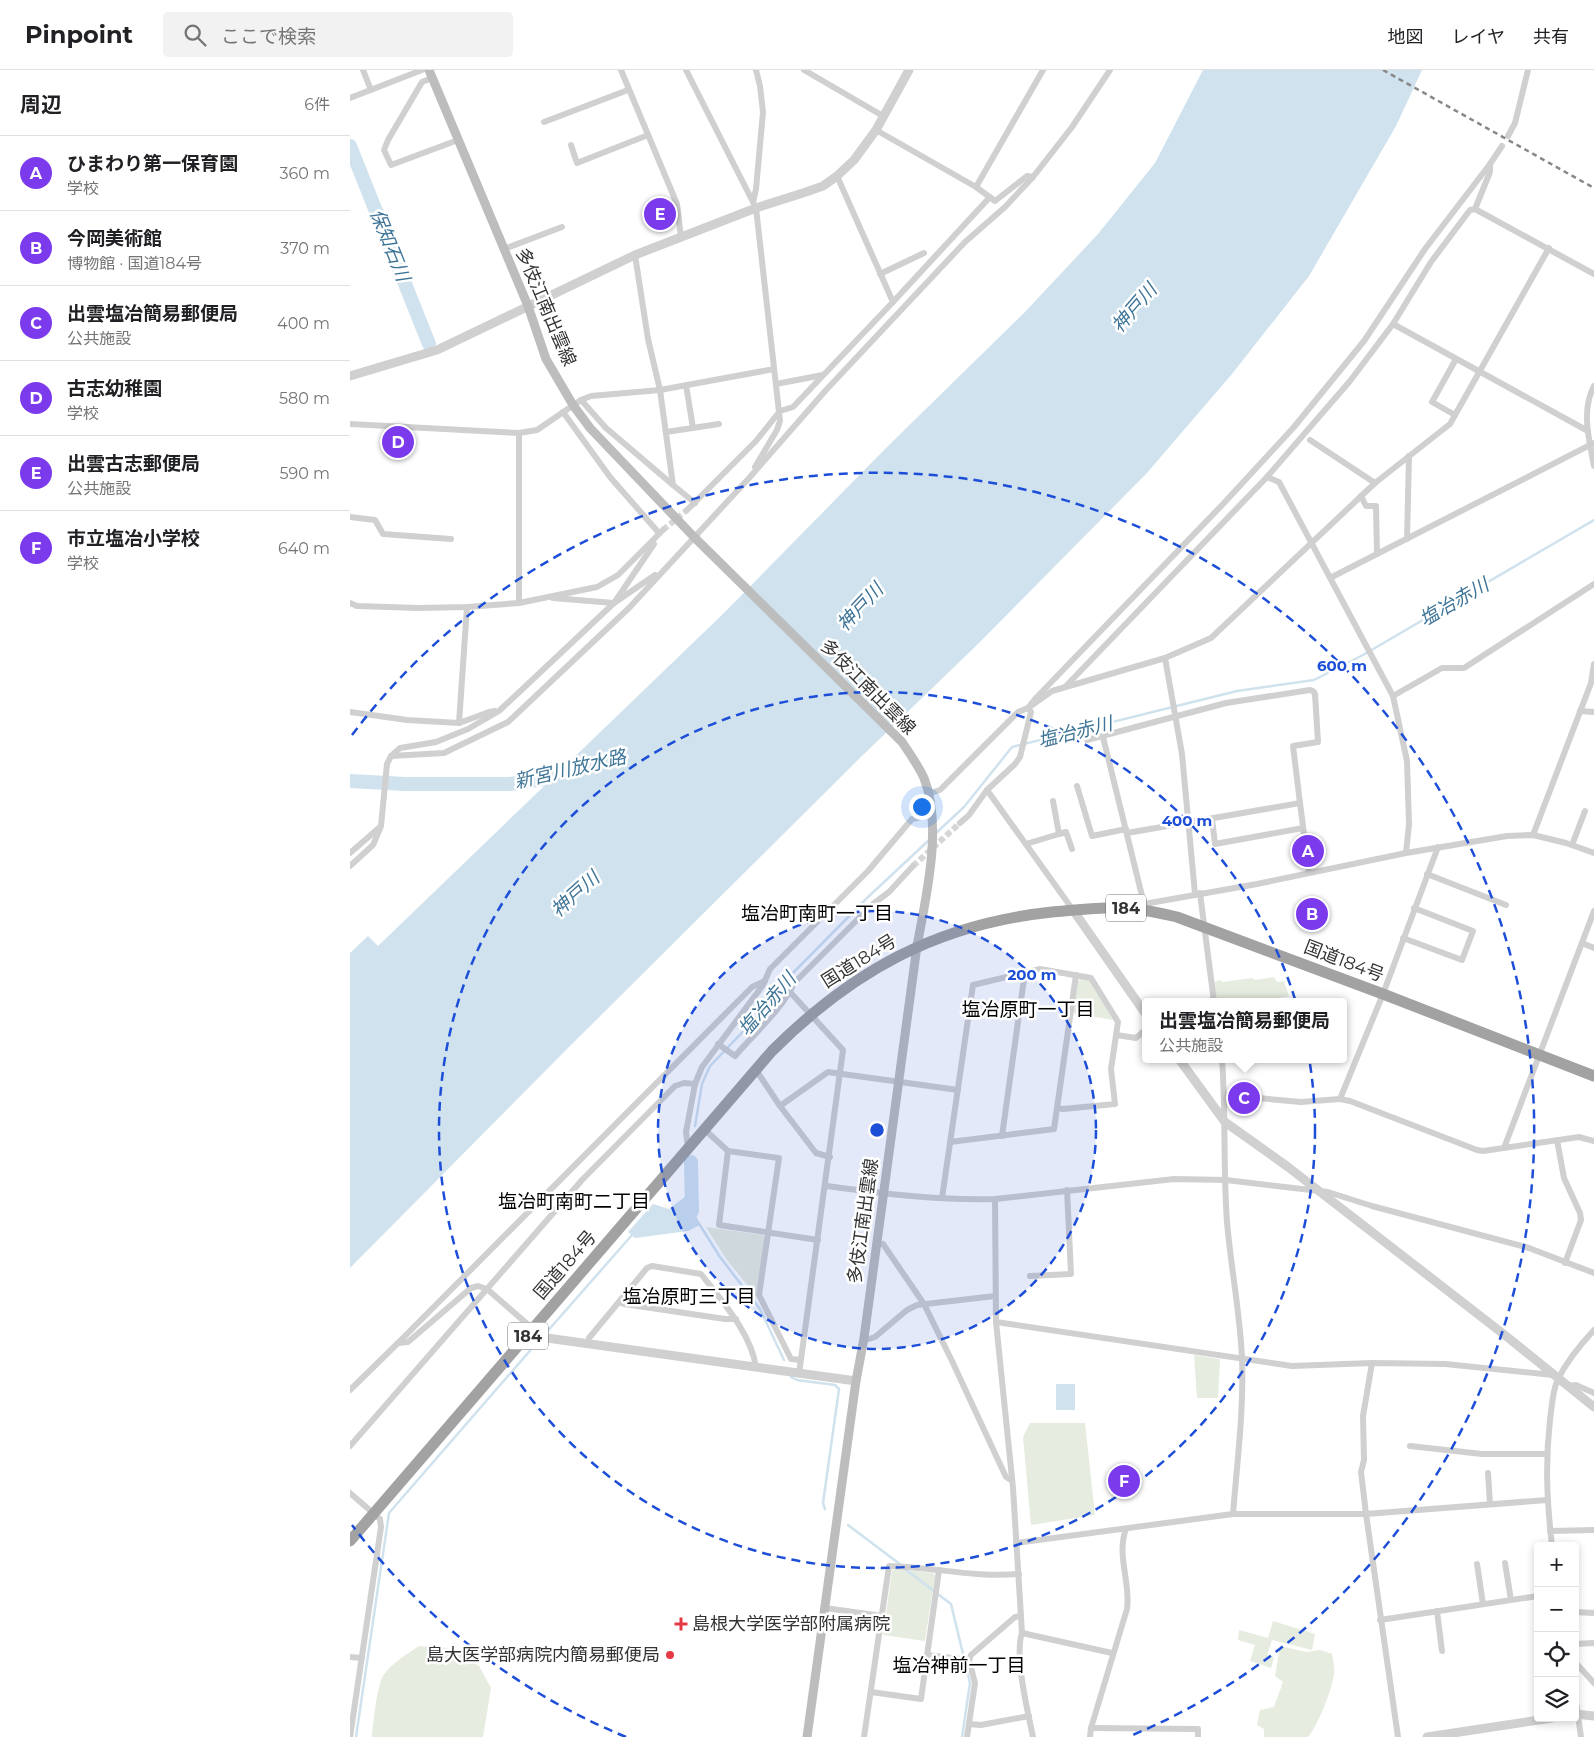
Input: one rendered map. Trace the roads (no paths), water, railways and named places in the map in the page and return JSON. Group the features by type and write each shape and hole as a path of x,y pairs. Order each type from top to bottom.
{"highway":[{"name":"国道184号","path":"350,1541 772,1051 811,1014 858,980 917,946 983,923 1018,916 1074,910 1144,907 1203,926 1594,1076"}],"main road":[{"name":"多伎江南出雲線","path":"431,74 528,306 546,359 577,402 590,428 703,546 902,742 918,766 928,794 932,843 928,883 917,946 882,1193 864,1338 856,1381 824,1608 809,1737"}],"street":[{"path":"363,70 371,90"},
{"path":"350,98 422,70"},
{"path":"620,70 677,204 681,238"},
{"path":"686,70 754,205"},
{"path":"750,477 762,452 777,430 780,421 754,205 763,112 756,70"},
{"path":"804,70 883,116"},
{"path":"350,376 437,350 635,256 681,238 754,205 803,194 823,186 854,160 876,130 909,70"},
{"path":"976,187 1043,70"},
{"path":"392,756 444,753 508,722 629,608 750,477 826,390 965,242 1005,207 1033,177 1072,126 1109,70"},
{"path":"1508,136 1514,123 1528,70"},
{"path":"431,74 422,82 384,150 391,165 458,140"},
{"path":"544,122 628,90"},
{"path":"876,130 976,187 995,201 1027,176 1033,177"},
{"path":"571,145 577,163 648,136"},
{"path":"1028,708 1294,427 1364,341 1425,249 1502,146"},
{"path":"1475,209 1490,172 1490,164"},
{"path":"837,176 893,302"},
{"path":"688,510 756,441 780,411 793,407 824,375 990,197"},
{"path":"1066,687 1267,477 1350,381 1393,324 1431,262 1470,210 1475,209 1594,274"},
{"path":"504,249 562,227"},
{"path":"928,794 940,790 1018,712 1028,708 1052,691 1164,658 1211,638 1375,483 1450,424 1549,248"},
{"path":"880,274 924,253"},
{"path":"635,256 648,339 660,390 673,485"},
{"path":"1393,324 1588,431"},
{"path":"1456,358 1432,402 1456,415"},
{"path":"350,424 519,433 537,430 577,402 591,396 660,390 774,369"},
{"path":"776,384 824,375"},
{"path":"686,385 693,428"},
{"path":"1594,386 1589,395 1586,414 1594,466"},
{"path":"577,402 696,503"},
{"path":"563,412 610,477 659,534"},
{"path":"666,432 719,424"},
{"path":"519,433 519,603"},
{"path":"1310,440 1375,483"},
{"path":"1330,578 1592,444"},
{"path":"1407,538 1409,456"},
{"path":"1267,477 1279,482 1393,696 1407,761 1409,824 1406,853"},
{"path":"1361,496 1366,506 1376,506 1377,554"},
{"path":"350,517 375,520 383,534 450,539"},
{"path":"350,603 357,606 467,607 519,603 597,587 618,575 663,530 614,603"},
{"path":"350,866 373,844 380,826 387,764 400,748 436,742 468,729 499,711 614,603 665,569"},
{"path":"1393,696 1442,668 1464,668 1594,584"},
{"path":"544,597 614,603"},
{"path":"459,724 467,607"},
{"path":"1164,658 1182,754 1197,894 1213,998"},
{"path":"1533,835 1591,683 1594,664"},
{"path":"1086,740 1226,703 1313,691 1315,694 1318,742 1294,746 1310,873"},
{"path":"960,823 969,815 987,790 1020,757 1030,712 1028,708"},
{"path":"350,712 407,720 459,724 489,712 499,711"},
{"path":"1580,711 1594,712"},
{"path":"1103,736 1144,907 1197,894 1257,884 1406,853 1507,836 1533,835 1594,854"},
{"path":"1077,786 1092,836 1212,819 1300,803"},
{"path":"987,790 1074,910 1142,1009"},
{"path":"1053,801 1059,834"},
{"path":"1572,846 1585,811"},
{"path":"688,1150 686,1132 695,1084 702,1066 721,1046 765,981 770,969 868,871 912,820 931,815"},
{"path":"1212,819 1215,844 1303,828"},
{"path":"350,852 380,826"},
{"path":"1026,844 1066,832 1072,849"},
{"path":"1340,1099 1438,847"},
{"path":"721,1046 735,1056 790,992 794,983 873,904 888,892 912,866"},
{"path":"1427,874 1506,905"},
{"path":"1403,938 1462,960 1473,931 1414,908"},
{"path":"1504,1148 1594,911"},
{"path":"1582,943 1594,948"},
{"path":"942,1198 973,985 1040,969 1091,978 1118,1022 1111,1069 1115,1104 1057,1108"},
{"path":"1002,1136 1024,973"},
{"path":"950,1142 1054,1129 1076,975"},
{"path":"350,1390 752,987 765,981"},
{"path":"790,992 843,1050 830,1157 799,1374"},
{"path":"1116,1035 1136,1038 1142,1033"},
{"path":"1182,1063 1225,1122 1288,1167 1594,1406"},
{"path":"1222,1063 1225,1095 1227,1222 1236,1283 1242,1359 1241,1407 1233,1514"},
{"path":"756,1070 780,1106 816,1153 830,1157"},
{"path":"780,1106 828,1072 958,1090"},
{"path":"350,1446 582,1180 675,1086 684,1083 695,1084"},
{"path":"1225,1095 1301,1102 1340,1099 1350,1101 1483,1151 1579,1137 1594,1141"},
{"path":"705,1130 728,1151 779,1158 759,1295 791,1359 800,1360"},
{"path":"1557,1140 1564,1178 1580,1213 1581,1220 1565,1262"},
{"path":"728,1151 719,1225 818,1240"},
{"path":"826,1186 967,1200 995,1199 1174,1180 1226,1180 1328,1192 1372,1206 1529,1248 1594,1273"},
{"path":"1030,1276 1071,1274 1067,1190"},
{"path":"995,1199 996,1322 1019,1574 1022,1633 1020,1650 1023,1688 1033,1737"},
{"path":"883,1244 924,1304 1006,1477 1011,1480"},
{"path":"587,1344 589,1338 648,1268 652,1266 701,1274 736,1319 755,1358 756,1368"},
{"path":"398,1343 408,1342 471,1288 478,1286 487,1289 546,1338 856,1381"},
{"path":"864,1338 875,1337 907,1310 916,1305 995,1296"},
{"path":"619,1302 716,1318 736,1319"},
{"path":"996,1322 1292,1366 1372,1363 1445,1364 1556,1377"},
{"path":"1551,1542 1547,1500 1546,1454 1556,1377 1579,1346 1594,1330"},
{"path":"1372,1363 1363,1416 1364,1460 1361,1472 1380,1620 1398,1737"},
{"path":"1568,1386 1576,1385 1594,1393"},
{"path":"1410,1446 1482,1454 1546,1454"},
{"path":"1488,1473 1490,1504"},
{"path":"350,1493 380,1519 381,1527 350,1736"},
{"path":"1016,1543 1233,1514 1366,1514 1547,1500"},
{"path":"1090,1737 1112,1653 1127,1609 1128,1599 1122,1553 1122,1539 1126,1529"},
{"path":"1550,1531 1594,1530"},
{"path":"1505,1563 1511,1600"},
{"path":"1477,1564 1483,1604"},
{"path":"864,1737 889,1566 999,1576 1019,1574"},
{"path":"871,1692 921,1699 939,1570"},
{"path":"1380,1620 1534,1597"},
{"path":"824,1608 882,1616"},
{"path":"1437,1611 1442,1651"},
{"path":"1579,1612 1594,1613"},
{"path":"967,1737 975,1682 969,1660 971,1654 1015,1617 1021,1616"},
{"path":"1022,1633 1112,1653"},
{"path":"1579,1644 1594,1643"},
{"path":"928,1655 969,1660"},
{"path":"350,1657 362,1658"},
{"path":"1579,1666 1594,1683"},
{"path":"1579,1714 1594,1716"},
{"path":"969,1724 981,1725 1029,1716"},
{"path":"1433,1737 1476,1734 1534,1722"},
{"path":"1578,1722 1581,1737"},
{"path":"1091,1728 1198,1729 1198,1737"}],"water":[{"name":"神戸川","path":"1203,70 1422,70 1396,126 1309,276 1232,374 1146,474 980,642 864,754 568,1048 350,1268 350,953 368,936 378,946 725,612 886,448 1024,313 1098,234 1155,163"},
{"path":"694,1194 695,1213 700,1225 688,1231 635,1238 628,1232 653,1204 669,1209 686,1196"},
{"path":"1056,1384 1075,1384 1075,1410 1056,1410"}],"waterway":[{"name":"保知石川","path":"350,146 429,344"},
{"name":"塩冶赤川","path":"935,834 964,807 1012,747 1237,691 1314,680 1363,655 1594,520"},
{"name":"新宮川放水路","path":"350,781 405,784 510,784 538,780 572,771"},
{"name":"塩冶赤川","path":"695,1126 702,1084 710,1066 781,992 789,977 867,898 929,840"},
{"name":"塩冶赤川","path":"691,1162 692,1211"},
{"path":"698,1222 720,1257 760,1309 784,1360"},
{"path":"545,1334 632,1235"},
{"path":"356,1737 389,1513 541,1338"},
{"path":"791,1377 797,1380 835,1385 839,1389 823,1503 825,1509"},
{"path":"848,1525 901,1565"},
{"path":"905,1569 951,1604 970,1683 962,1737"}],"tunnel":[{"path":"663,530 687,510"},
{"path":"913,866 960,823"}],"railway":[{"path":"1383,70 1594,188"}],"place":[{"name":"出雲古志郵便局","path":"660,214"},
{"name":"古志幼稚園","path":"398,442"},
{"name":"ひまわり第一保育園","path":"1308,851"},
{"name":"今岡美術館","path":"1312,914"},
{"name":"出雲塩冶簡易郵便局","path":"1244,1098"},
{"name":"市立塩冶小学校","path":"1124,1481"},
{"name":"島根大学医学部附属病院","path":"681,1624"},
{"name":"島大医学部病院内簡易郵便局","path":"670,1655"}],"district":[{"name":"塩冶町南町一丁目","path":"817,913"},
{"name":"塩冶原町一丁目","path":"1028,1009"},
{"name":"塩冶町南町二丁目","path":"574,1201"},
{"name":"塩冶原町三丁目","path":"689,1296"},
{"name":"塩冶神前一丁目","path":"959,1665"}]}
